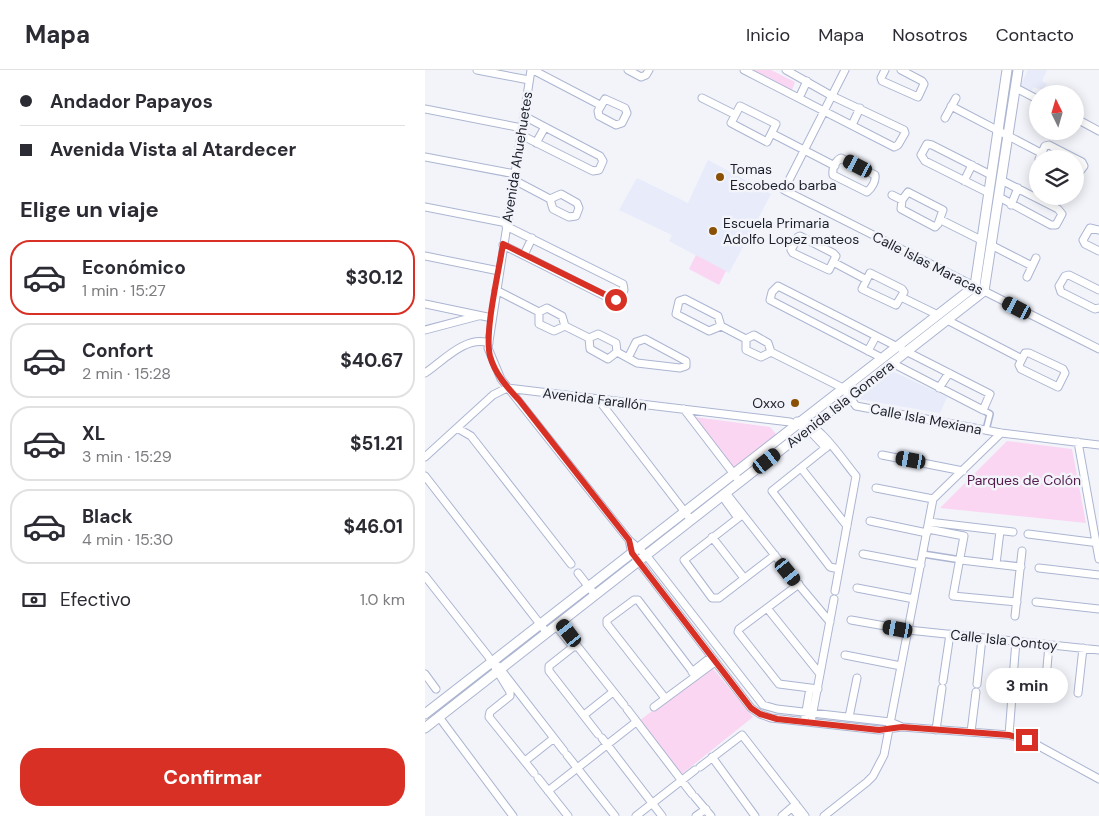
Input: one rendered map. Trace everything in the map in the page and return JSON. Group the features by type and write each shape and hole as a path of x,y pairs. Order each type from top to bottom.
{"street":[{"path":"477,70 529,80"},
{"path":"532,70 601,105"},
{"name":"Avenida Ahuehuetes","path":"532,70 491,318 490,358 507,388 519,400 642,558"},
{"path":"628,70 641,77 647,75 649,70"},
{"path":"744,70 894,146 898,145 905,133 904,130 832,96 807,80 786,70"},
{"path":"805,150 845,70"},
{"path":"883,71 882,81 918,97 925,84 901,70"},
{"path":"975,286 1007,70"},
{"path":"984,291 1018,70"},
{"path":"799,98 807,80"},
{"path":"1016,88 1029,95"},
{"path":"702,98 734,114"},
{"path":"945,118 956,98"},
{"path":"740,106 776,124 773,134 767,142 731,123 734,114 740,106"},
{"path":"951,106 998,130 1030,150"},
{"path":"852,125 860,108"},
{"path":"425,109 521,131 536,143 593,171 599,170 603,161 601,156 524,116"},
{"path":"1084,123 1099,131"},
{"path":"536,143 545,127"},
{"path":"773,134 835,166"},
{"path":"989,193 925,161 921,155 927,144 932,145 991,176"},
{"path":"1043,150 1045,146 1049,145 1059,150"},
{"name":"Calle Islas Maracas","path":"805,150 784,190 1099,349"},
{"path":"425,157 514,177 550,199"},
{"path":"841,158 858,166 875,175 875,186 867,192 850,184 833,175 832,170 835,166 841,158"},
{"path":"964,181 972,165"},
{"path":"999,197 1051,225 1056,225 1062,214 1058,209 1001,180"},
{"path":"1011,205 1017,188"},
{"path":"908,192 943,210 941,220 935,227 901,209 902,200 908,192"},
{"path":"892,195 902,200"},
{"path":"425,206 506,225 623,284 624,290 620,299 613,300 503,244"},
{"path":"941,220 981,240"},
{"path":"1099,230 1090,228 1083,240 1085,244 1099,251"},
{"path":"800,236 833,253 835,256 833,262 829,270 826,270 791,250 800,236"},
{"path":"524,255 531,238"},
{"path":"991,246 1032,266"},
{"path":"425,256 499,271"},
{"path":"1027,277 1036,258"},
{"path":"833,262 865,279"},
{"path":"870,273 903,289 901,297 895,305 862,289 865,279 870,273"},
{"path":"1099,290 1069,275 1065,276 1059,286 1061,292 1095,309 1099,308"},
{"path":"882,358 770,300 772,292 778,286 990,394 983,410"},
{"name":"Avenida Isla Gomera","path":"425,714 491,659 540,624 685,512 796,422 975,286"},
{"path":"496,290 539,312"},
{"name":"Avenida Isla Gomera","path":"425,728 984,291"},
{"path":"901,297 938,315"},
{"path":"721,326 709,331 676,314 675,309 679,301 685,299 717,316 721,326 746,339"},
{"path":"425,304 491,318"},
{"path":"539,312 547,308 562,316 565,326 589,338"},
{"path":"539,312 539,324 554,331 565,326"},
{"path":"425,330 481,315"},
{"path":"947,320 1022,358"},
{"path":"589,338 597,334 610,340 616,343 617,352"},
{"name":"Calle Isla Mexiana","path":"771,352 761,357 746,350 746,339 754,335 768,343 771,352 843,388 856,406 1001,433 1099,445"},
{"path":"868,351 875,336"},
{"path":"589,338 589,349 608,359 617,352"},
{"path":"617,352 637,363 680,368 687,364 686,361 645,339 636,342 628,358"},
{"path":"425,374 467,343 481,340 489,343"},
{"path":"1025,353 1029,353 1063,370 1065,374 1058,387 1021,369 1019,365 1022,358 1025,353"},
{"path":"892,363 990,414 986,430"},
{"path":"939,388 949,373"},
{"path":"425,457 493,396 507,388"},
{"name":"Avenida Farallón","path":"507,388 796,422 810,427"},
{"path":"598,399 691,520"},
{"path":"611,401 612,416"},
{"path":"684,409 740,482"},
{"path":"467,419 471,436"},
{"path":"810,427 856,476 835,591"},
{"path":"457,428 471,436 571,564"},
{"path":"824,816 873,776 884,755 933,499 963,472 1001,433"},
{"path":"1078,442 1099,559"},
{"path":"828,446 773,489 773,494 830,567 839,570"},
{"path":"882,455 963,472"},
{"path":"801,468 847,526"},
{"path":"425,476 547,633"},
{"path":"876,488 933,499"},
{"path":"724,495 830,622"},
{"path":"740,516 684,560 712,598 719,598 775,555"},
{"path":"869,521 928,528 1013,532"},
{"path":"928,528 964,536 953,596 1017,602"},
{"path":"996,564 1000,531"},
{"path":"1027,534 1097,543"},
{"path":"712,538 744,578"},
{"path":"1015,616 1022,551"},
{"path":"863,554 921,565"},
{"path":"923,554 1021,567"},
{"path":"642,558 713,660 751,708 760,714 771,718 889,730 902,727"},
{"path":"642,558 760,702 773,709 890,722 902,727 1009,735 1027,740 1099,779"},
{"path":"1039,568 1099,575"},
{"path":"578,573 595,595"},
{"path":"425,576 491,659 511,692 510,696 490,712 489,717 568,816"},
{"path":"799,584 738,632 779,684 814,689"},
{"path":"857,588 914,598"},
{"path":"808,722 814,689 820,674 834,599"},
{"path":"665,698 607,624 607,620 634,600 638,600 693,674"},
{"path":"1036,602 1099,609"},
{"path":"767,608 820,674"},
{"name":"Calle Isla Contoy","path":"851,620 908,630 1099,650"},
{"path":"559,624 711,816"},
{"path":"936,730 950,634"},
{"path":"971,732 982,638"},
{"path":"1009,735 1016,641"},
{"path":"1045,690 1049,645"},
{"path":"576,646 548,668 662,816"},
{"path":"1078,693 1083,648"},
{"path":"845,655 901,666"},
{"path":"654,707 693,674 713,660"},
{"path":"499,671 615,816"},
{"path":"425,674 436,688"},
{"path":"849,717 857,678"},
{"path":"583,715 613,692"},
{"path":"439,717 513,816"},
{"path":"548,791 636,722"},
{"path":"636,816 711,757 743,735 794,806 799,816"},
{"path":"525,761 554,738"},
{"path":"711,757 755,816"},
{"path":"782,816 794,806"},
{"path":"794,806 805,816"},
{"path":"696,816 706,809"}],"shaded area":[{"path":"1028,70 1047,70 1042,81 1046,85 1029,85 1029,90 1020,86"},
{"path":"708,160 771,194 729,273 669,241 672,235 619,210 637,178 688,203"},
{"path":"892,371 947,397 940,413 858,399"}],"green space":[{"path":"753,70 771,70 795,82 792,90"},
{"path":"696,255 726,271 719,285 689,269"},
{"path":"695,417 770,427 777,435 734,469"},
{"name":"Parques de Colón","path":"1007,441 1072,449 1086,523 940,508"},
{"path":"711,666 753,717 682,774 639,721"}],"place":[{"name":"Tomas Escobedo barba","path":"720,177"},
{"name":"Escuela Primaria Adolfo Lopez mateos","path":"713,231"},
{"name":"Oxxo","path":"795,403"}],"route":[{"path":"616,300 503,244 491,318 488,348 490,358 507,388 519,400 629,540 632,553 751,708 760,714 777,719 879,730 902,727 1009,735 1027,740"}]}
